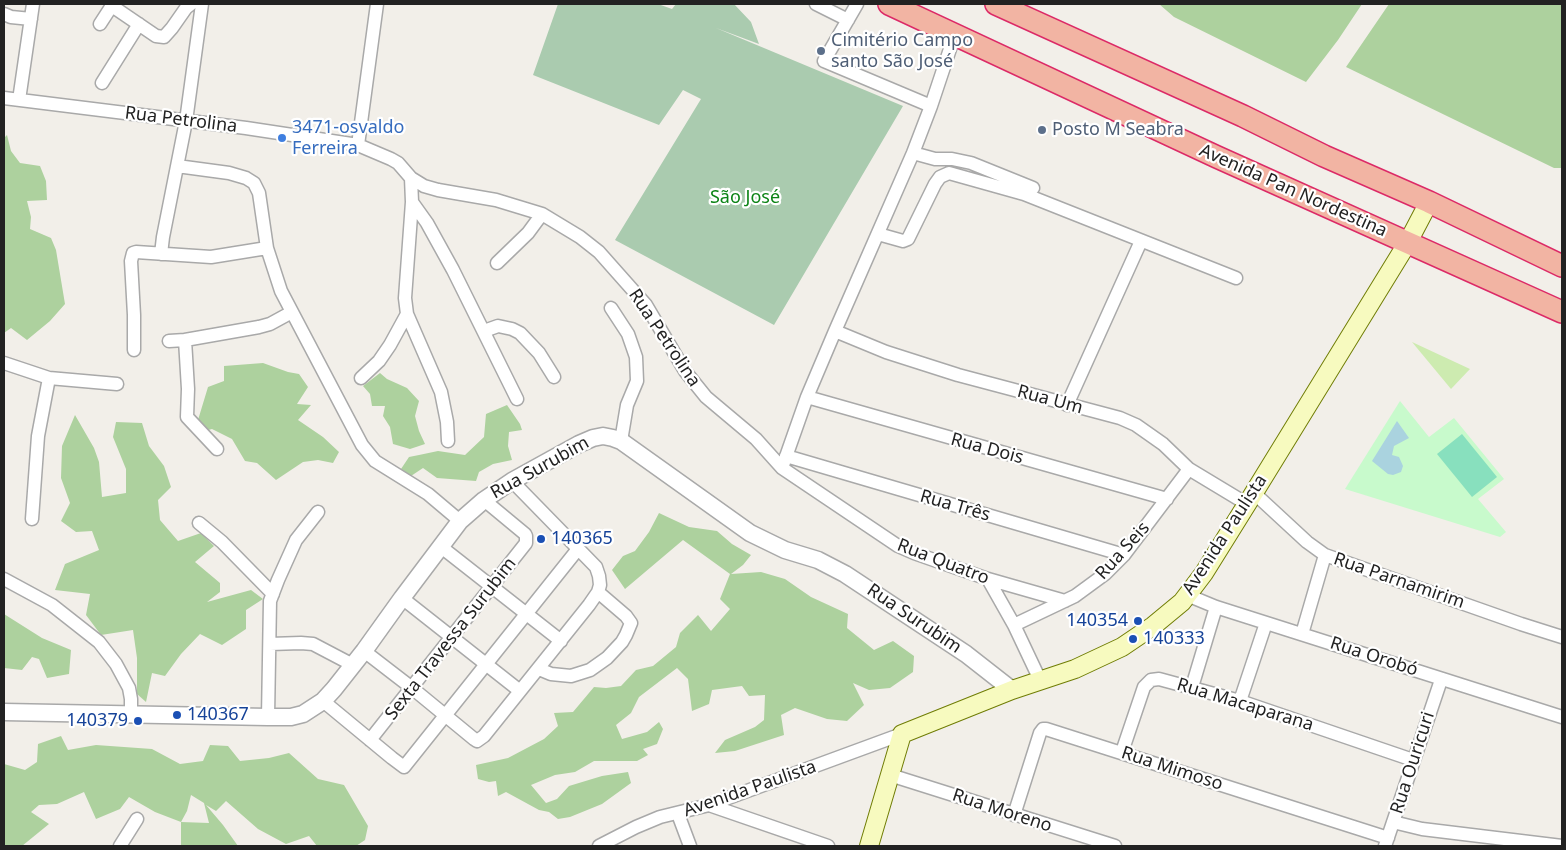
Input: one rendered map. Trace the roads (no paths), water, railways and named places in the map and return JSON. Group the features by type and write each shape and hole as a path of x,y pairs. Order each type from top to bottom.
{"highway":[{"name":"Avenida Pan Nordestina","path":"889,4 1209,154 1562,312"},
{"path":"996,4 1243,116 1324,156 1428,202 1562,266"}],"main road":[{"name":"Avenida Paulista","path":"902,734 1012,690 1075,669 1122,647 1153,626 1182,602 1204,573 1250,499 1408,242 1428,202"},
{"path":"869,846 902,734"}],"street":[{"path":"20,100 33,4"},
{"path":"100,24 113,5 156,36 164,36 191,4"},
{"path":"161,254 186,121 202,4"},
{"path":"358,145 377,4"},
{"path":"816,4 848,20"},
{"path":"857,4 824,61 931,106"},
{"path":"4,14 11,17 30,19"},
{"path":"102,83 139,24"},
{"path":"784,462 807,397 834,331 913,153 931,106 954,34"},
{"name":"Rua Petrolina","path":"4,98 358,145 398,163 411,178 424,186 490,199 542,214 599,252 646,305 674,355 706,397 784,462"},
{"path":"913,153 935,159 952,159 971,163 1033,188"},
{"path":"177,166 229,173 254,182 259,193 267,248 281,291 362,445 375,461 428,494 460,521"},
{"path":"878,234 903,241 908,239 935,184 940,177 949,172 1024,194 1236,278"},
{"path":"411,178 412,202 405,298 406,314 441,392 447,422 448,441"},
{"path":"412,202 434,235 484,330 517,399"},
{"path":"497,263 528,233 542,214"},
{"path":"1067,404 1141,241"},
{"path":"134,350 131,280 131,257 133,253 211,257 267,248"},
{"path":"611,308 628,334 636,356 636,388 627,405 621,441"},
{"path":"169,341 258,327 270,324 292,312"},
{"path":"361,378 374,366 390,345 406,314"},
{"path":"484,330 498,326 520,333 539,354 554,377"},
{"name":"Rua Um","path":"834,331 886,352 951,373 1120,418 1136,425 1163,444 1189,469 1250,499"},
{"path":"185,340 188,389 187,416 217,449"},
{"path":"4,364 49,378 117,384"},
{"path":"32,519 38,436 49,378"},
{"name":"Rua Dois","path":"807,397 1167,499"},
{"name":"Rua Surubim","path":"4,712 268,717 291,717 303,714 323,702 364,651 460,521 484,500 512,481 593,438 613,438 621,441 750,533 785,550 818,560 845,574 966,654 1012,690"},
{"name":"Rua Três","path":"784,462 1124,555"},
{"name":"Rua Quatro","path":"784,462 888,541 914,553 988,579 1065,601"},
{"name":"Rua Seis","path":"1014,625 1076,596 1105,574 1124,555 1189,469"},
{"path":"364,651 469,736 477,741 484,736 561,641 598,592 600,585 596,567 512,481"},
{"name":"Rua Parnamirim","path":"1250,499 1325,555 1562,637"},
{"name":"Sexta Travessa Surubim","path":"370,740 526,543 526,536 484,500"},
{"path":"268,717 270,600 296,540 318,512"},
{"path":"199,523 222,542 273,594"},
{"path":"440,546 561,641"},
{"path":"323,702 404,767 578,549"},
{"path":"1302,634 1325,555"},
{"path":"4,579 52,605 104,647 116,664 128,688 131,699 131,714"},
{"path":"988,579 1014,625 1040,680"},
{"path":"539,669 551,674 571,676 590,670 607,658 622,642 631,623 626,616 598,592"},
{"name":"Rua Orobó","path":"1187,595 1216,607 1562,717"},
{"path":"402,598 520,691"},
{"path":"1192,687 1216,607"},
{"path":"1240,701 1266,623"},
{"path":"270,644 313,644 353,665"},
{"name":"Rua Macaparana","path":"1122,752 1146,684 1151,680 1159,679 1240,701 1413,760"},
{"name":"Rua Ouricuri","path":"1387,842 1441,680"},
{"name":"Rua Mimoso","path":"1014,815 1040,733 1043,729 1046,729 1122,752 1387,842"},
{"name":"Avenida Paulista","path":"599,846 660,817 709,805 902,734"},
{"name":"Rua Moreno","path":"890,775 1115,846"},
{"path":"709,805 828,846"},
{"path":"678,814 690,846"},
{"path":"120,846 137,819"},
{"path":"1393,822 1422,829 1562,846"}],"water":[{"path":"1397,421 1409,438 1394,446 1392,455 1399,457 1403,466 1401,472 1393,475 1388,474 1372,461"}],"place":[{"name":"Cimitério Campo santo São José","path":"821,51"},
{"name":"Posto M Seabra","path":"1042,130"},
{"name":"3471-osvaldo Ferreira","path":"282,138"},
{"name":"140365","path":"541,539"},
{"name":"140354","path":"1138,621"},
{"name":"140333","path":"1133,639"},
{"name":"140367","path":"177,715"},
{"name":"140379","path":"138,721"}],"park label":[{"name":"São José","path":"745,198"}]}
